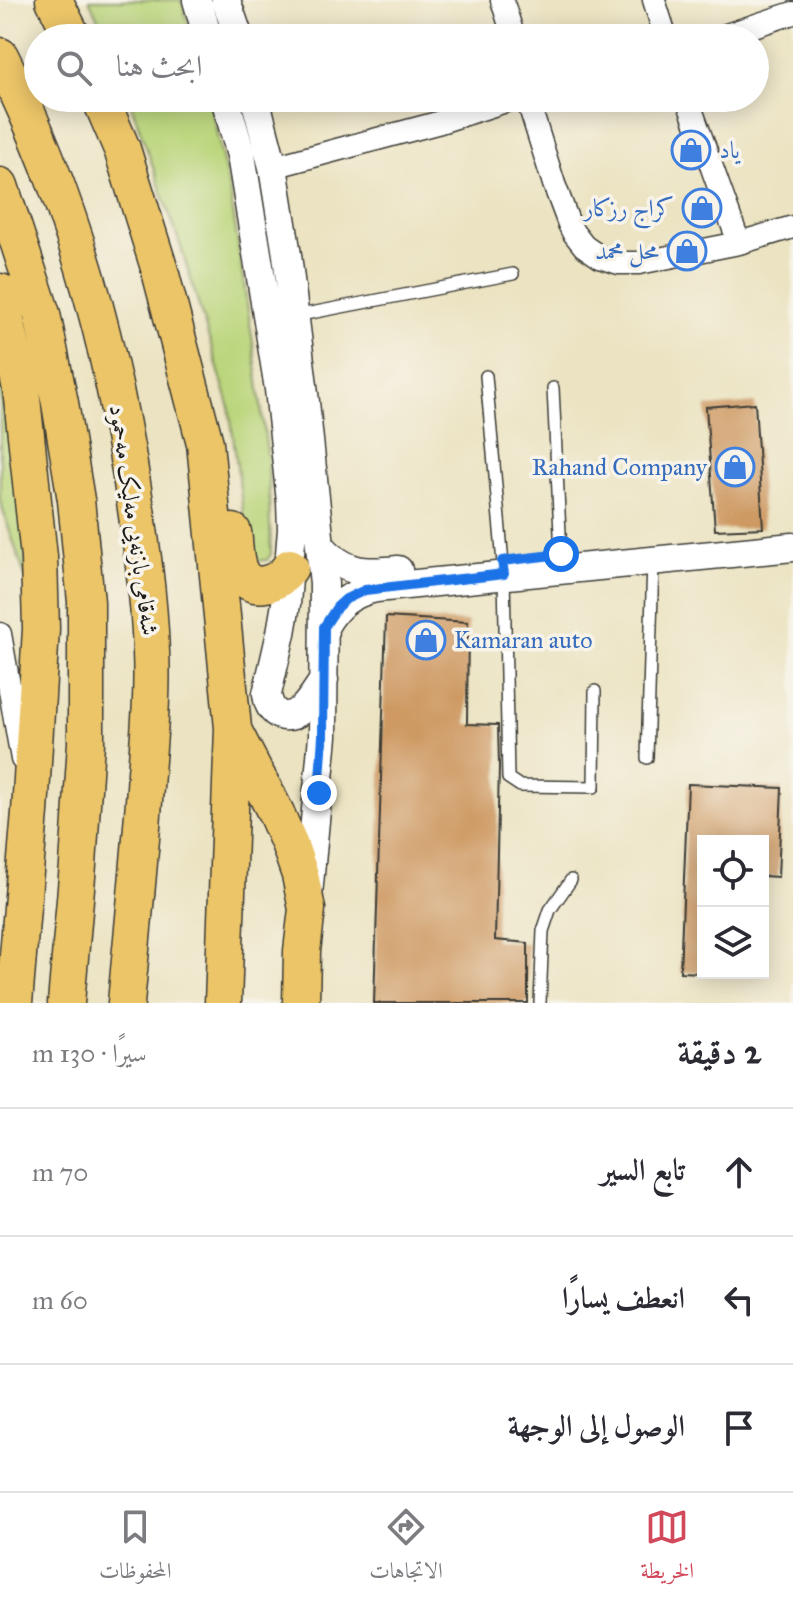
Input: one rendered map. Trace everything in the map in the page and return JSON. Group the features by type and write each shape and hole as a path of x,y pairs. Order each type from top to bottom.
{"highway":[{"path":"54,0 66,24"},
{"name":"شەقامی بازنەیی مەلیک مەحمود","path":"0,56 24,107"},
{"name":"شەقامی بازنەیی مەلیک مەحمود","path":"27,112 53,176 88,282 120,411 144,556 152,654 149,734 126,1003"},
{"path":"106,112 122,149 160,271 205,443 233,728 223,1003"},
{"path":"0,186 42,314 76,500 86,602 86,743 66,1003"},
{"path":"0,292 21,389 39,557 41,629 30,812 10,992"},
{"path":"205,443 227,482 238,569 250,581 266,584 281,579 290,567"},
{"path":"233,728 276,813 300,875 307,909 301,1003"},
{"path":"286,1003 302,951"}],"street":[{"path":"197,0 204,24"},
{"path":"226,0 234,24"},
{"path":"502,0 510,24"},
{"path":"654,0 662,24"},
{"path":"760,24 793,13"},
{"path":"229,112 241,155 279,389 291,502 290,567 267,700 281,715 296,714 324,680"},
{"path":"259,112 273,167 287,255 324,584 323,736 307,909"},
{"path":"273,167 471,112"},
{"path":"531,112 569,224 579,240 600,257 619,263 639,263 739,243 793,227"},
{"path":"692,112 739,243"},
{"path":"324,627 337,607 365,590 503,568 561,554 793,534"},
{"path":"320,545 328,555 349,568 373,573 653,560 793,547"},
{"path":"0,634 30,812"}],"lane":[{"path":"295,316 513,274"},
{"path":"486,376 503,568 508,778 520,786 594,787 595,691"},
{"path":"553,388 561,554"},
{"path":"647,758 653,560"},
{"path":"540,1003 543,931 550,910 571,880"}],"green space":[{"path":"89,0 181,0 189,24 100,24"},
{"path":"134,112 212,112 231,199 268,461 271,554 267,560 254,561 248,550 229,405 181,247"},
{"path":"0,369 23,492 26,580 0,501"}],"building":[{"name":"Rahand Company","path":"755,403 763,528 715,530 706,407"},
{"path":"386,617 468,622 467,724 498,725 495,940 528,943 528,1003 374,1003"},
{"path":"688,784 782,788 778,877 769,876 769,835 697,835 697,973 680,972"}],"place":[{"name":"ياد","path":"691,150"},
{"name":"كراج رزكار","path":"702,208"},
{"name":"محل محمد","path":"687,251"},
{"name":"Rahand Company","path":"735,467"},
{"name":"Kamaran auto","path":"426,640"}],"route":[{"path":"319,793 324,627 337,607 365,590 504,574 502,561 561,554"}]}
